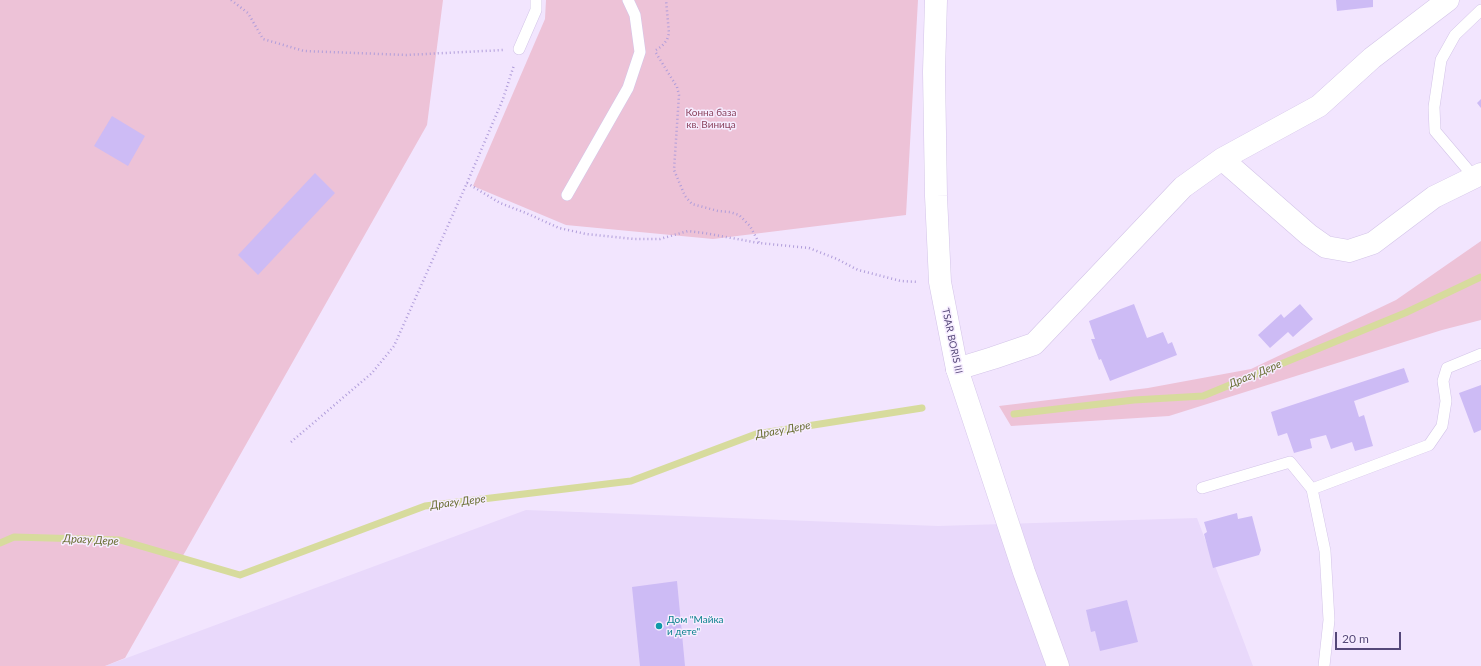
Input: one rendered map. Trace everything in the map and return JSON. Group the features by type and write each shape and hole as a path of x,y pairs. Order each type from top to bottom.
{"street":[{"name":"TSAR BORIS III","path":"936,0 934,96 936,196 940,282 957,369 1024,572 1058,666"},
{"path":"957,369 1034,344 1183,187 1222,160 1319,106 1372,58 1448,0"},
{"path":"1222,160 1309,235 1326,246 1349,251 1373,243 1434,198 1478,176"}],"lane":[{"path":"520,49 536,10 536,0"},
{"path":"567,195 631,81 640,52 634,15 628,0"},
{"path":"1478,176 1435,131 1434,107 1441,60 1455,35 1481,10"},
{"path":"1312,489 1429,445 1442,426 1446,401 1442,381 1447,368 1481,354"},
{"path":"1202,488 1290,462 1312,489 1325,551 1329,620 1324,666"}],"path":[{"path":"232,0 248,13 263,39 304,51 406,55 520,49 503,99 394,346 372,373 291,442"},
{"path":"666,0 669,33 667,40 655,51 677,87 678,95 674,170 685,196 692,204 718,212 730,212 739,215 750,226 759,243"},
{"path":"467,183 500,203 559,228 586,234 634,239 660,239 688,231 759,243 809,248 837,259 858,270 902,281 940,282"}],"shaded area":[{"path":"526,510 938,526 1197,518 1253,666 105,666"}],"green space":[{"path":"0,0 443,0 427,125 125,658 105,666 0,666"},
{"name":"Конна база кв. Виница","path":"546,0 918,0 906,215 713,239 566,225 473,186 545,19"},
{"path":"1481,241 1481,320 1442,330 1169,416 1011,426 999,406 1148,388 1251,369 1396,300"}],"building":[{"path":"1336,0 1373,0 1373,7 1337,11"},
{"path":"1481,99 1481,108 1477,103"},
{"path":"112,116 145,136 128,166 94,146"},
{"path":"315,173 335,193 258,275 238,255"},
{"path":"1134,304 1147,338 1163,332 1168,344 1172,342 1177,355 1110,381 1101,359 1099,360 1091,339 1095,339 1089,321"},
{"path":"1300,304 1313,319 1293,337 1288,332 1270,348 1258,335 1281,314 1284,318"},
{"path":"1404,368 1409,382 1354,401 1359,417 1364,415 1373,446 1355,451 1352,442 1331,449 1326,435 1310,439 1312,448 1294,453 1287,433 1278,436 1271,412"},
{"path":"1481,385 1481,430 1474,433 1459,393"},
{"path":"1237,513 1238,519 1252,516 1261,550 1259,555 1213,568 1204,534 1207,532 1204,522"},
{"name":"Дом \"Майка и дете\"","path":"677,581 685,666 640,666 632,587"},
{"path":"1127,600 1138,642 1100,651 1095,631 1091,632 1086,610"}],"waterway":[{"name":"Драгу Дере","path":"1014,414 1134,400 1203,396 1405,313 1481,277"},
{"name":"Драгу Дере","path":"0,543 14,537 120,540 240,575 425,506 631,481 756,434 922,408"}],"place":[{"name":"Дом \"Майка и дете\"","path":"659,626"}]}
